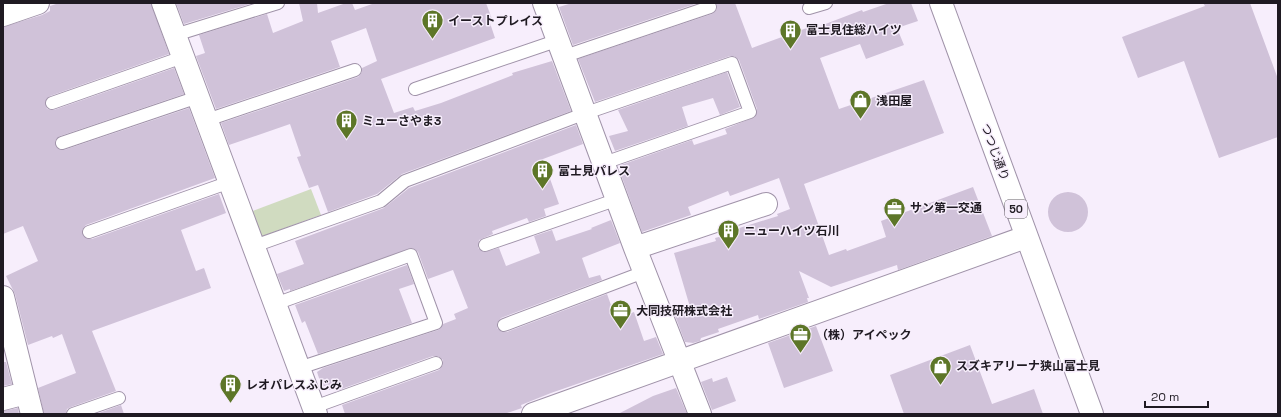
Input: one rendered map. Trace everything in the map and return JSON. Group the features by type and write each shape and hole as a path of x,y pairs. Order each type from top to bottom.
{"street":[{"path":"3,15 38,3"},
{"path":"164,3 299,368 312,411"},
{"path":"544,3 644,272 700,414"},
{"name":"つつじ通り","path":"941,3 1092,414"},
{"path":"635,248 766,204"},
{"path":"533,414 1026,237"},
{"path":"3,297 29,404 3,399"}],"lane":[{"path":"175,35 278,3"},
{"path":"809,8 826,3"},
{"path":"415,89 710,7"},
{"path":"52,104 183,57"},
{"path":"254,246 381,201 405,181 586,113 732,63 750,112 604,163"},
{"path":"207,120 355,70"},
{"path":"62,143 198,97"},
{"path":"89,232 230,182"},
{"path":"485,245 618,199"},
{"path":"275,304 412,255 436,322 299,368"},
{"path":"504,324 644,272"},
{"path":"312,411 436,363"},
{"path":"73,414 119,398"}],"green space":[{"path":"311,189 321,215 260,237 250,212"}],"building":[{"path":"59,3 151,3 169,54 50,96 45,102 47,109 54,110 174,68 184,94 60,136 55,141 57,148 64,150 189,108 215,178 86,225 82,230 84,237 92,239 219,194 226,213 181,230 196,271 204,268 211,288 92,331 116,391 71,407 67,409 66,414 44,414 38,388 76,373 62,334 28,345 15,294 6,276 38,261 23,226 3,234 3,27 42,15 50,11 50,6"},
{"path":"176,3 253,3 184,24"},
{"path":"299,3 317,3 318,13 346,3 352,3 355,10 375,3 486,3 492,19 489,20 495,38 381,79 394,113 413,107 415,111 441,103 513,75 512,73 552,61 571,111 402,174 377,194 328,212 318,185 309,188 297,157 301,156 290,124 229,145 221,123 358,77 362,72 362,68 377,61 366,28 331,41 340,67 216,109 196,56 205,53 199,35 267,14 273,33 303,21"},
{"path":"572,3 698,3 573,45 559,7"},
{"path":"716,3 735,3 752,48 815,25 815,28 862,10 863,12 889,3 911,3 918,21 897,28 904,45 866,59 860,44 820,58 839,109 924,80 944,133 804,184 829,255 846,249 847,251 886,237 881,221 973,187 992,236 898,270 897,265 831,287 799,271 809,298 807,298 808,302 759,319 758,315 718,329 719,332 701,338 700,341 693,343 685,342 674,313 690,307 674,253 716,241 715,238 734,233 733,230 778,216 777,214 790,209 779,178 730,196 728,191 688,207 691,215 642,232 620,172 623,171 621,165 692,140 694,145 727,134 725,129 755,117 757,109 739,60 734,56 730,56 595,102 578,59 712,14 717,9"},
{"path":"1203,3 1250,3 1278,79 1278,137 1219,158 1184,61 1138,78 1122,37 1205,6"},
{"path":"727,72 740,107 720,115 713,98 682,107 688,126 615,151 609,136 628,131 618,110"},
{"path":"576,125 583,144 543,159 559,204 544,209 546,216 529,222 527,218 492,231 493,234 479,240 478,248 484,252 499,248 506,266 540,253 534,236 552,230 556,241 592,229 591,228 611,220 620,243 582,258 589,278 600,275 602,280 501,318 497,323 497,328 502,332 507,332 607,294 616,319 634,312 644,341 656,337 663,354 551,393 521,405 522,408 504,414 345,414 342,405 439,370 443,365 443,360 438,356 433,356 336,391 335,388 329,390 327,385 322,387 317,372 323,368 438,330 443,324 456,319 454,314 468,308 453,270 428,279 418,252 412,248 290,291 290,289 284,291 277,274 304,264 295,241 384,208 409,188"},
{"path":"1072,192 1079,195 1085,201 1088,212 1087,220 1079,229 1072,232 1064,232 1057,229 1049,220 1048,208 1051,201 1060,193"},
{"path":"407,265 414,284 399,289 412,323 318,354 305,321 302,323 295,305"},
{"name":"（株）アイペック","path":"816,326 833,371 784,388 768,343"},
{"name":"スズキアリーナ狭山富士見","path":"970,345 992,404 1034,389 1043,414 904,414 890,375"},
{"path":"3,362 6,362 12,384 3,386"},
{"path":"727,377 736,401 712,410 701,382 712,378 713,382"},
{"path":"676,388 687,414 618,414 653,396"},
{"path":"121,405 124,414 96,414"},
{"path":"18,408 19,414 3,414 3,411"}],"place":[{"name":"イーストプレイス","path":"432,40"},
{"name":"富士見住総ハイツ","path":"790,50"},
{"name":"浅田屋","path":"861,120"},
{"name":"ミューさやま3","path":"347,140"},
{"name":"富士見パレス","path":"542,190"},
{"name":"サン第一交通","path":"894,228"},
{"name":"ニューハイツ石川","path":"729,250"},
{"name":"大同技研株式会社","path":"620,330"},
{"name":"（株）アイペック","path":"800,354"},
{"name":"スズキアリーナ狭山富士見","path":"940,386"},
{"name":"レオパレスふじみ","path":"230,404"}]}
